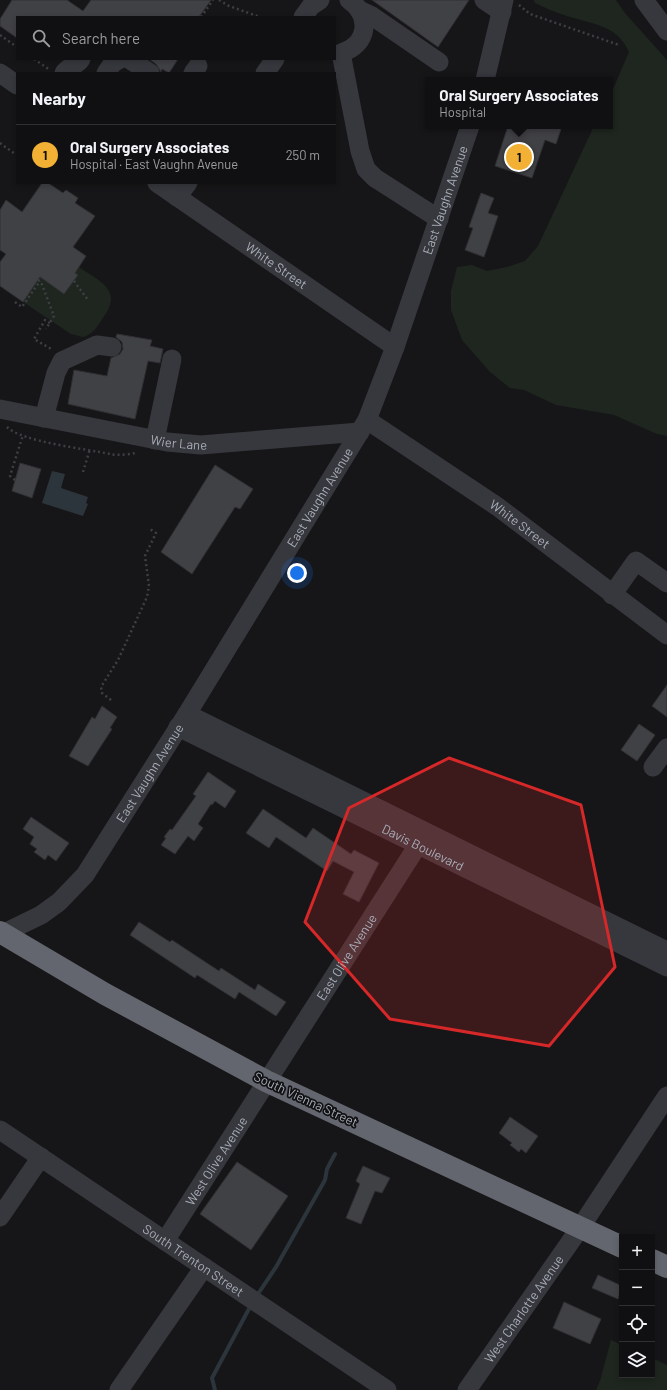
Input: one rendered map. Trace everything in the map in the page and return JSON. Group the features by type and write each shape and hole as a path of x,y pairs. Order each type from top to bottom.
{"highway":[{"name":"South Vienna Street","path":"1,934 112,998 266,1081 619,1246"},
{"path":"655,1261 667,1267"}],"street":[{"path":"304,16 311,6 320,0"},
{"path":"484,0 508,5 486,77"},
{"path":"644,0 667,31"},
{"path":"354,5 364,23 362,34 352,49 338,48 360,151 366,169 375,178 439,219"},
{"path":"354,5 439,62"},
{"path":"57,72 80,60"},
{"path":"107,72 113,63 118,60"},
{"path":"130,60 148,72"},
{"path":"266,72 273,60"},
{"path":"0,73 16,84"},
{"name":"East Vaughn Avenue","path":"1,934 41,915 53,907 85,875 183,720 364,426 395,347 469,129"},
{"name":"White Street","path":"161,184 183,190 395,347"},
{"path":"44,418 56,373 62,361 97,345 112,347"},
{"path":"149,446 172,359"},
{"name":"Wier Lane","path":"3,417 44,418 149,446 167,442 207,444 364,426"},
{"name":"White Street","path":"364,426 498,507 612,595 667,635"},
{"path":"612,595 636,561 667,583"},
{"name":"Davis Boulevard","path":"183,720 423,838 667,951"},
{"path":"653,767 667,748"},
{"name":"Davis Boulevard","path":"423,838 667,967"},
{"name":"East Olive Avenue","path":"266,1081 423,838"},
{"name":"West Olive Avenue","path":"165,1240 266,1081"},
{"name":"West Charlotte Avenue","path":"467,1390 580,1228 667,1096"},
{"name":"South Trenton Street","path":"0,1130 387,1390"},
{"path":"0,1217 41,1157"},
{"path":"120,1390 204,1267"}],"path":[{"path":"202,16 213,0"},
{"path":"219,0 229,6 257,16"},
{"path":"508,5 619,45"},
{"path":"0,35 16,46"},
{"path":"36,60 57,72"},
{"path":"0,143 15,154"},
{"path":"15,302 22,307 39,280 54,316 46,329"},
{"path":"74,280 88,300"},
{"path":"50,323 45,320 34,338 53,350"},
{"path":"3,417 16,434 110,454 149,446"},
{"path":"15,480 10,476 22,436"},
{"path":"83,472 90,450"},
{"path":"111,700 102,693 103,684 118,660 149,591 145,556 156,533 150,529"}],"highlighted area":[{"path":"449,758 581,805 615,967 549,1046 390,1019 305,922 349,808"}],"shaded area":[{"path":"534,0 616,0 624,12 667,60 667,436 657,434 614,415 556,405 524,390 510,388 490,372 462,340 451,310 451,291 457,267 472,265 487,271 507,267 525,261 538,246 593,129 613,129 613,89 629,52 624,43 610,30 602,26 574,18 535,3"},
{"path":"79,267 107,288 111,300 109,308 97,327 90,334 83,337 71,334 23,302 40,277 64,294 77,275 75,273"},
{"path":"52,471 65,474 61,488 88,497 86,503 88,504 83,516 42,503"},
{"path":"611,1340 619,1344 619,1378 655,1378 655,1359 667,1365 667,1390 596,1390 600,1381"}],"building":[{"path":"12,0 67,0 83,11 91,0 211,0 200,16 16,16 16,37 0,26 0,19"},
{"path":"372,0 469,0 438,47"},
{"path":"150,60 177,60 170,72 162,69 161,72 156,64"},
{"path":"507,129 561,129 556,144 545,140 532,178 495,166"},
{"path":"41,184 50,184 63,193 66,190 78,198 75,203 95,216 73,247 86,256 75,273 78,275 64,294 40,277 23,302 0,286 0,262 6,254 0,250 0,210 6,200 22,212"},
{"path":"481,193 494,198 488,213 498,216 484,257 465,250 473,228 469,227"},
{"path":"117,334 152,340 150,346 163,349 160,363 148,361 135,419 68,404 74,370 107,376 111,358 120,354 123,349 122,342 116,337"},
{"path":"20,463 41,469 32,498 12,491"},
{"path":"215,465 253,489 240,509 235,507 192,574 161,552"},
{"path":"667,685 667,717 652,706"},
{"path":"102,706 117,717 110,728 112,729 88,766 69,756 92,717 95,719"},
{"path":"639,724 655,735 637,761 621,750"},
{"path":"208,772 236,791 225,808 215,801 212,805 211,804 198,824 203,828 194,841 188,836 175,854 161,845 166,838 164,837 170,829 172,830 196,796 193,794"},
{"path":"263,809 306,838 313,828 351,854 354,850 379,863 359,902 343,894 354,872 333,861 327,871 276,837 269,848 246,833"},
{"path":"31,817 69,843 56,861 48,855 45,860 34,852 37,849 30,844 34,837 23,829"},
{"path":"139,922 170,942 172,940 219,971 221,968 255,990 258,984 286,1002 276,1016 239,992 235,999 197,975 195,978 130,935"},
{"path":"510,1117 538,1136 526,1153 521,1149 519,1152 510,1145 512,1143 499,1133"},
{"path":"237,1162 288,1196 251,1250 200,1214"},
{"path":"363,1166 390,1178 382,1193 375,1191 361,1224 346,1218 360,1184 356,1181"},
{"path":"598,1275 619,1285 618,1299 592,1288"},
{"path":"564,1302 601,1319 590,1344 553,1328"}],"waterway":[{"path":"258,1294 276,1267 325,1180 327,1169 335,1154"},
{"path":"215,1390 212,1378 251,1305"}],"place":[{"name":"Oral Surgery Associates","path":"519,157"}]}
